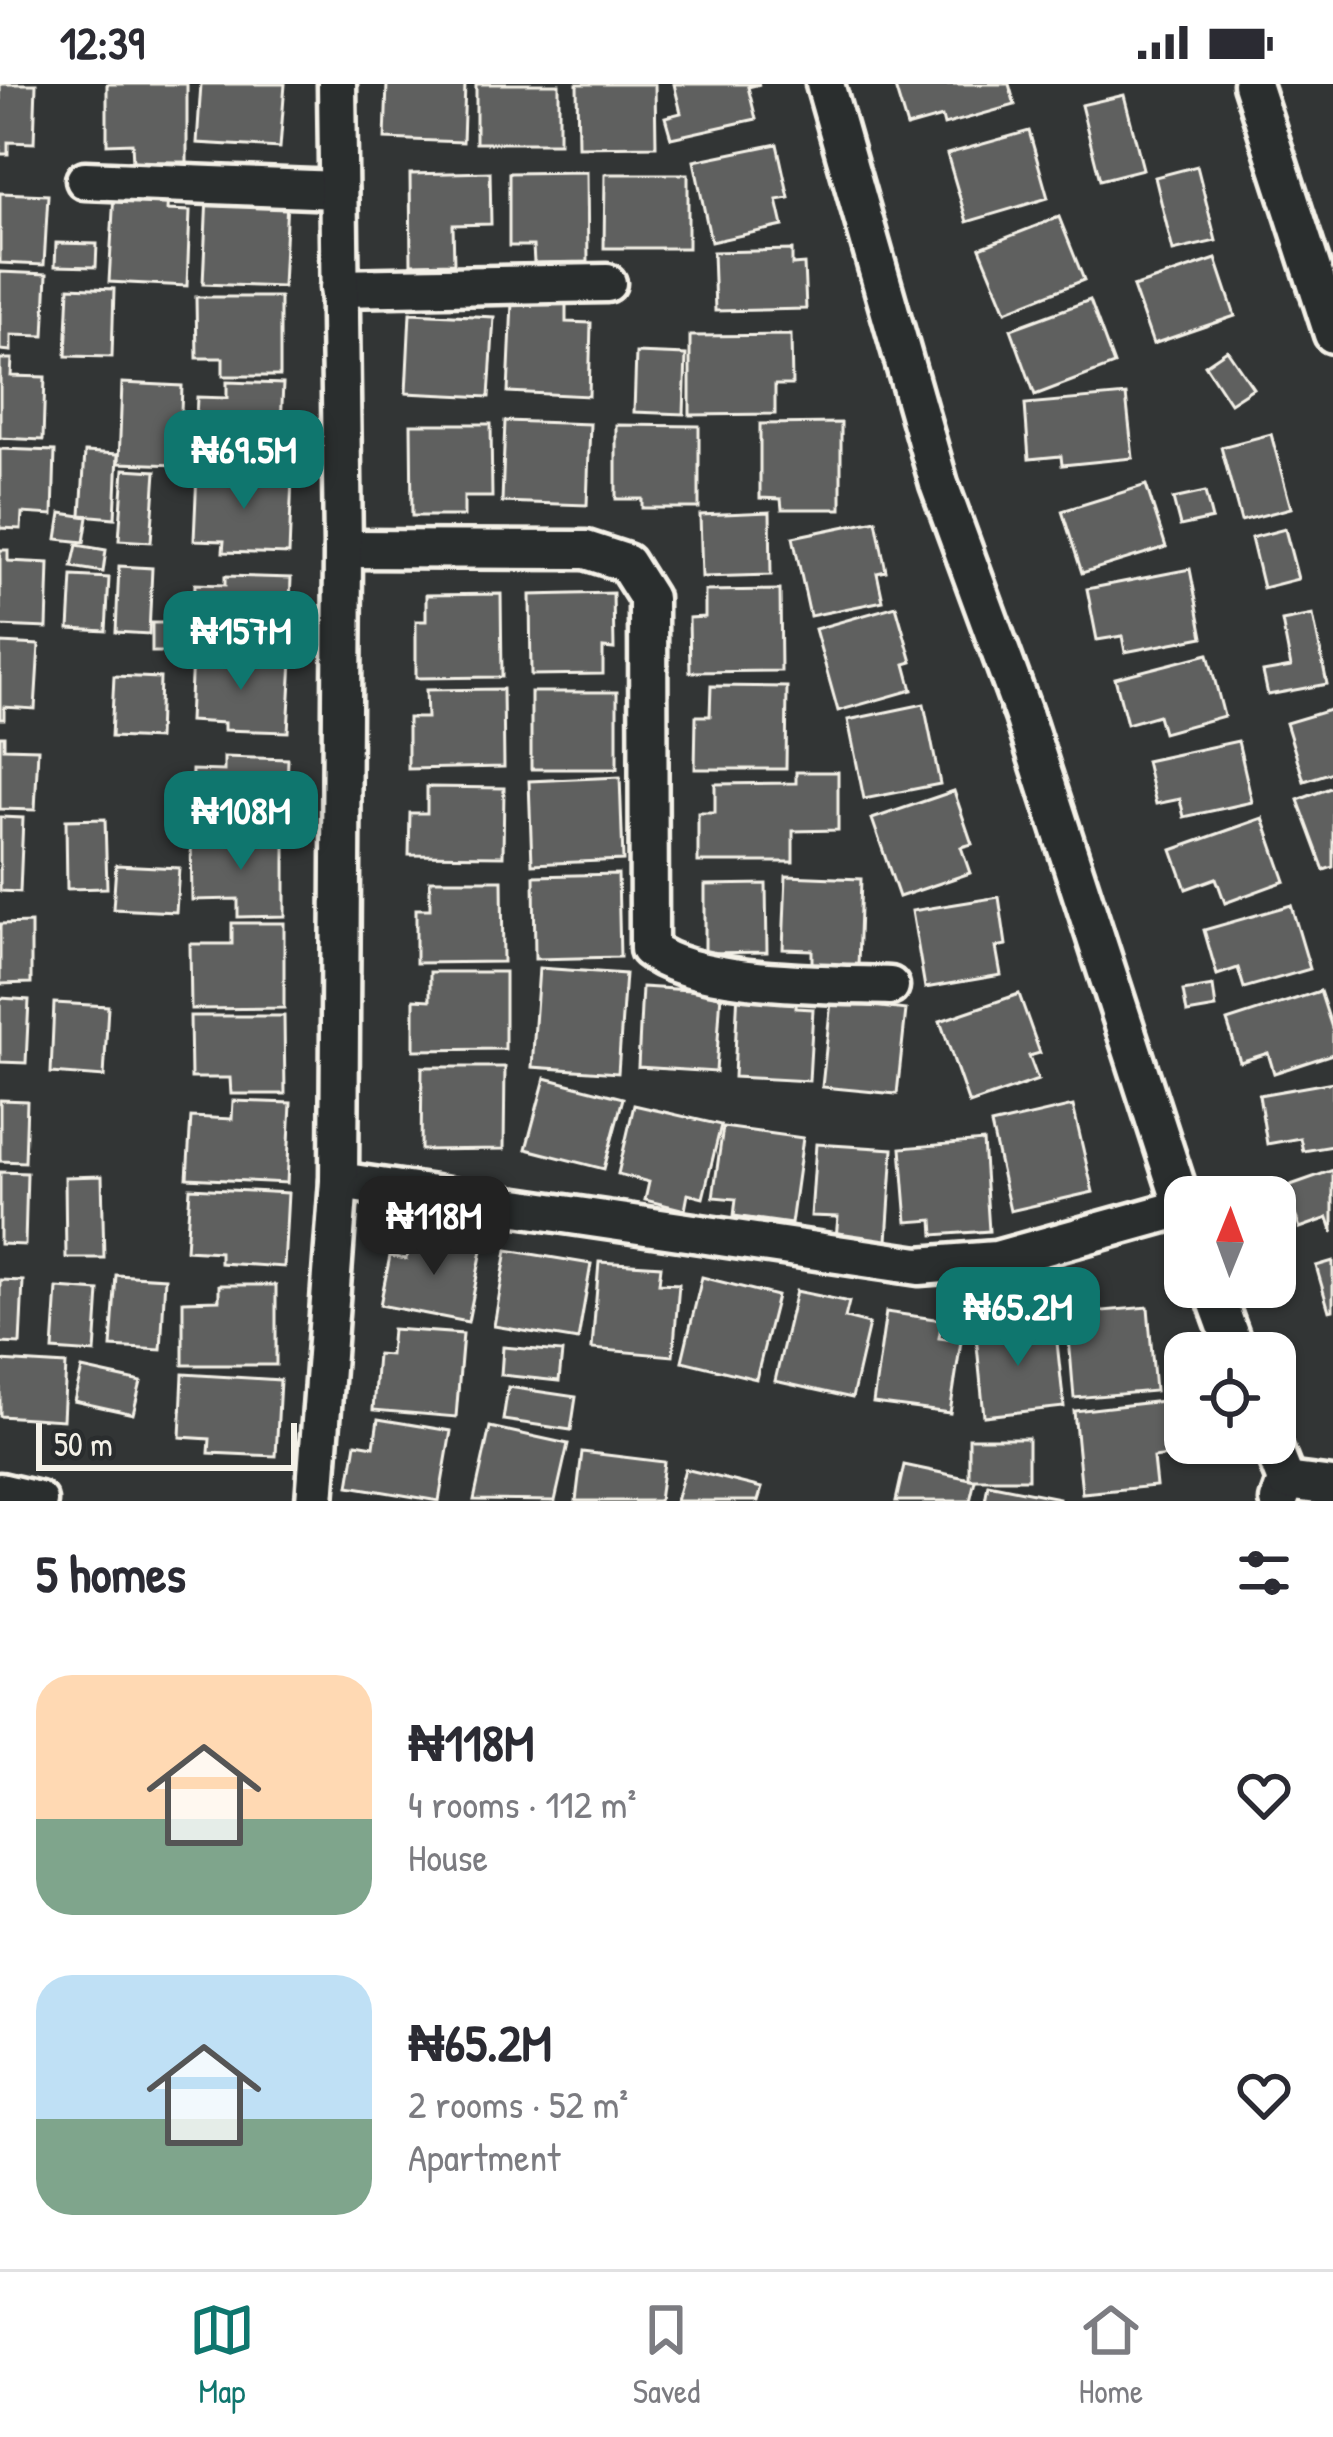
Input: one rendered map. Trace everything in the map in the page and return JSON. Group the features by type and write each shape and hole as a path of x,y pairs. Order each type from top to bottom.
{"street":[{"path":"315,1501 339,1181 343,549 337,84"},
{"path":"825,84 939,484 1024,716 1173,1176"},
{"path":"1252,84 1333,334"},
{"path":"85,180 338,190"},
{"path":"339,288 607,283"},
{"path":"343,549 586,550 626,563 648,598 649,949 665,963 766,980 890,986"},
{"path":"339,1181 919,1266 996,1260 1164,1215"},
{"path":"1282,1491 1333,1487"},
{"path":"0,1492 38,1501"}],"building":[{"path":"0,84 36,84 34,143 8,142 8,154 0,154"},
{"path":"107,84 187,84 187,162 133,162 132,143 107,144"},
{"path":"201,84 285,84 280,148 197,143"},
{"path":"387,84 465,84 463,142 385,139"},
{"path":"476,84 559,84 559,143 476,143"},
{"path":"577,84 655,84 656,146 578,147"},
{"path":"674,84 760,84 748,87 756,119 671,138 665,117 681,113"},
{"path":"894,84 1009,84 1015,105 944,125 942,117 907,127"},
{"path":"1124,95 1143,169 1100,180 1081,105"},
{"path":"1029,131 1048,198 967,222 947,154"},
{"path":"777,144 789,198 777,200 783,226 711,242 694,161"},
{"path":"1197,166 1216,241 1173,251 1155,177"},
{"path":"490,172 491,224 453,225 454,263 411,264 410,174"},
{"path":"587,172 588,262 534,263 533,246 509,246 509,173"},
{"path":"605,174 688,174 688,248 604,248"},
{"path":"0,193 48,195 44,265 0,263"},
{"path":"114,193 168,195 167,210 190,211 187,286 109,282"},
{"path":"207,196 287,199 283,287 203,284"},
{"path":"1059,217 1084,280 1006,311 980,248"},
{"path":"56,243 97,244 96,267 55,266"},
{"path":"792,250 792,265 804,264 806,309 715,311 713,252"},
{"path":"1216,259 1235,316 1153,344 1133,287"},
{"path":"0,272 47,274 44,336 11,335 11,351 0,350"},
{"path":"69,287 114,289 112,357 66,356"},
{"path":"196,297 280,297 280,376 223,376 223,358 197,358"},
{"path":"1090,300 1114,365 1035,395 1011,329"},
{"path":"512,302 566,304 566,322 591,323 589,396 508,392"},
{"path":"410,313 494,317 489,397 406,393"},
{"path":"791,335 792,385 775,385 775,414 690,415 690,336"},
{"path":"1227,350 1253,388 1230,403 1205,365"},
{"path":"636,353 686,355 684,414 634,412"},
{"path":"0,359 12,359 11,376 45,377 43,440 0,438"},
{"path":"227,382 283,384 279,464 194,460 197,397 227,398"},
{"path":"122,383 182,386 179,465 119,463"},
{"path":"1126,395 1133,458 1062,465 1061,456 1029,459 1025,404"},
{"path":"505,421 590,424 587,505 502,502"},
{"path":"841,423 841,509 782,509 781,499 760,498 760,424"},
{"path":"411,424 491,424 492,497 464,497 464,516 412,516"},
{"path":"616,425 699,426 699,508 642,508 642,499 616,499"},
{"path":"1271,434 1291,508 1241,521 1221,447"},
{"path":"0,449 55,451 53,515 22,513 21,529 0,528"},
{"path":"85,452 118,454 115,518 81,515"},
{"path":"124,469 156,471 151,542 119,540"},
{"path":"197,473 292,476 289,554 223,552 224,541 194,540"},
{"path":"1146,485 1166,547 1082,573 1062,511"},
{"path":"1205,492 1212,519 1180,526 1173,499"},
{"path":"770,512 771,575 702,577 700,515"},
{"path":"61,513 88,517 84,542 57,539"},
{"path":"876,520 886,571 877,573 883,601 810,616 793,537"},
{"path":"1285,529 1298,579 1263,588 1251,538"},
{"path":"77,545 106,550 103,572 72,567"},
{"path":"0,550 8,550 8,561 49,563 47,628 0,626"},
{"path":"119,566 152,568 149,634 116,632"},
{"path":"1190,569 1203,637 1125,652 1122,636 1097,640 1087,589"},
{"path":"72,576 109,578 106,631 69,629"},
{"path":"225,576 291,578 288,650 193,646 195,584 225,585"},
{"path":"780,590 781,671 690,672 689,618 705,617 705,591"},
{"path":"613,593 614,649 603,648 603,674 531,675 530,595"},
{"path":"501,594 502,677 416,678 416,621 426,621 426,595"},
{"path":"896,606 912,662 905,664 912,690 838,711 815,629"},
{"path":"1313,615 1327,684 1268,695 1263,672 1291,667 1282,621"},
{"path":"152,623 191,623 190,652 152,652"},
{"path":"0,643 39,645 35,709 4,707 4,719 0,719"},
{"path":"1208,654 1224,716 1163,733 1158,715 1127,724 1115,678"},
{"path":"192,655 292,660 288,732 224,730 224,723 189,721"},
{"path":"114,676 160,678 158,739 111,737"},
{"path":"711,686 787,687 786,769 695,769 696,716 710,716"},
{"path":"503,689 504,767 408,769 408,718 427,718 426,690"},
{"path":"531,692 617,692 617,769 531,769"},
{"path":"924,704 940,784 864,799 848,720"},
{"path":"1333,709 1333,772 1304,781 1286,723"},
{"path":"0,736 4,736 4,748 38,749 35,810 0,809"},
{"path":"1238,741 1252,802 1184,817 1180,799 1156,804 1146,761"},
{"path":"224,757 288,759 285,834 190,831 192,770 224,771"},
{"path":"796,772 838,772 838,830 793,831 793,862 698,862 698,813 715,813 715,784 796,783"},
{"path":"620,777 623,860 532,864 529,781"},
{"path":"427,787 504,788 503,856 409,855 410,813 427,813"},
{"path":"1333,787 1333,867 1324,870 1298,800"},
{"path":"954,791 972,844 961,847 970,873 899,897 872,819"},
{"path":"0,817 23,818 20,892 0,891"},
{"path":"1263,818 1285,881 1225,903 1216,878 1186,889 1172,850"},
{"path":"105,819 107,888 67,889 66,820"},
{"path":"285,837 285,916 238,917 238,899 192,900 191,838"},
{"path":"116,865 179,868 176,912 113,909"},
{"path":"618,874 620,957 535,959 534,876"},
{"path":"786,876 861,879 858,966 812,964 812,950 783,949"},
{"path":"430,880 502,880 503,962 416,963 416,909 430,909"},
{"path":"766,884 767,952 705,953 705,885"},
{"path":"999,897 1006,945 996,947 1001,975 925,988 912,911"},
{"path":"1291,905 1310,969 1244,988 1238,968 1217,975 1204,930"},
{"path":"31,923 31,983 0,984 0,924"},
{"path":"232,923 284,923 284,1008 191,1009 190,944 232,944"},
{"path":"539,968 625,974 618,1073 532,1067"},
{"path":"430,972 505,972 505,1049 414,1050 414,999 430,1000"},
{"path":"1213,986 1216,1008 1187,1013 1183,991"},
{"path":"642,987 721,992 716,1072 638,1067"},
{"path":"738,988 797,991 796,1008 813,1009 809,1081 734,1077"},
{"path":"1320,991 1333,1031 1333,1054 1274,1073 1268,1053 1240,1062 1227,1021"},
{"path":"1019,994 1040,1053 1029,1056 1038,1080 969,1104 940,1021"},
{"path":"0,998 29,1000 26,1063 0,1062"},
{"path":"831,1001 906,1010 897,1094 822,1087"},
{"path":"54,1003 108,1006 104,1077 51,1073"},
{"path":"190,1016 284,1016 285,1094 231,1094 230,1078 191,1078"},
{"path":"422,1067 505,1067 504,1149 421,1150"},
{"path":"545,1078 623,1098 604,1169 526,1149"},
{"path":"1333,1082 1333,1146 1303,1151 1300,1138 1267,1144 1259,1095"},
{"path":"0,1100 27,1101 25,1162 0,1161"},
{"path":"233,1101 291,1103 287,1183 187,1178 191,1117 232,1119"},
{"path":"634,1105 721,1125 703,1198 688,1194 685,1210 645,1200 649,1182 618,1174"},
{"path":"1073,1106 1093,1192 1010,1211 991,1125"},
{"path":"723,1127 803,1138 791,1224 734,1216 736,1199 713,1197"},
{"path":"983,1141 989,1231 934,1235 933,1220 907,1222 901,1148"},
{"path":"816,1144 893,1149 887,1241 836,1238 838,1217 811,1216"},
{"path":"1333,1170 1333,1233 1328,1218 1300,1228 1296,1183"},
{"path":"0,1172 27,1173 25,1245 0,1244"},
{"path":"102,1176 104,1258 66,1258 65,1177"},
{"path":"190,1188 288,1193 284,1267 220,1263 220,1252 186,1250"},
{"path":"412,1232 483,1245 468,1322 380,1305 390,1256 406,1259"},
{"path":"507,1250 591,1264 578,1340 494,1326"},
{"path":"1333,1261 1333,1310 1329,1311 1316,1266"},
{"path":"599,1262 661,1266 659,1283 679,1284 673,1356 592,1349"},
{"path":"116,1275 165,1278 161,1350 111,1347"},
{"path":"702,1277 777,1296 756,1379 682,1361"},
{"path":"0,1280 23,1281 20,1344 0,1343"},
{"path":"219,1285 276,1285 276,1365 183,1365 183,1301 219,1300"},
{"path":"57,1288 99,1291 95,1353 53,1350"},
{"path":"796,1291 849,1302 845,1318 869,1324 852,1398 775,1381"},
{"path":"1148,1307 1155,1391 1074,1398 1067,1314"},
{"path":"886,1312 942,1320 939,1338 961,1341 950,1413 873,1403"},
{"path":"1027,1319 1029,1335 1056,1333 1064,1407 984,1416 975,1325"},
{"path":"392,1329 463,1334 456,1417 373,1410 377,1354 390,1355"},
{"path":"503,1347 562,1352 559,1381 501,1375"},
{"path":"0,1361 66,1365 63,1420 0,1416"},
{"path":"82,1369 141,1382 133,1414 74,1401"},
{"path":"183,1374 280,1380 276,1456 209,1453 210,1439 180,1437"},
{"path":"508,1387 576,1397 571,1430 503,1420"},
{"path":"1163,1401 1164,1457 1153,1458 1156,1486 1082,1493 1074,1411"},
{"path":"378,1419 451,1431 439,1501 349,1486 356,1443 374,1446"},
{"path":"490,1427 568,1444 555,1501 474,1500"},
{"path":"969,1438 1028,1438 1028,1479 969,1479"},
{"path":"582,1452 664,1462 659,1501 576,1501"},
{"path":"904,1465 975,1480 970,1501 896,1501"},
{"path":"685,1469 762,1488 758,1501 676,1501"},
{"path":"988,1484 1059,1498 1059,1501 985,1501"}]}
